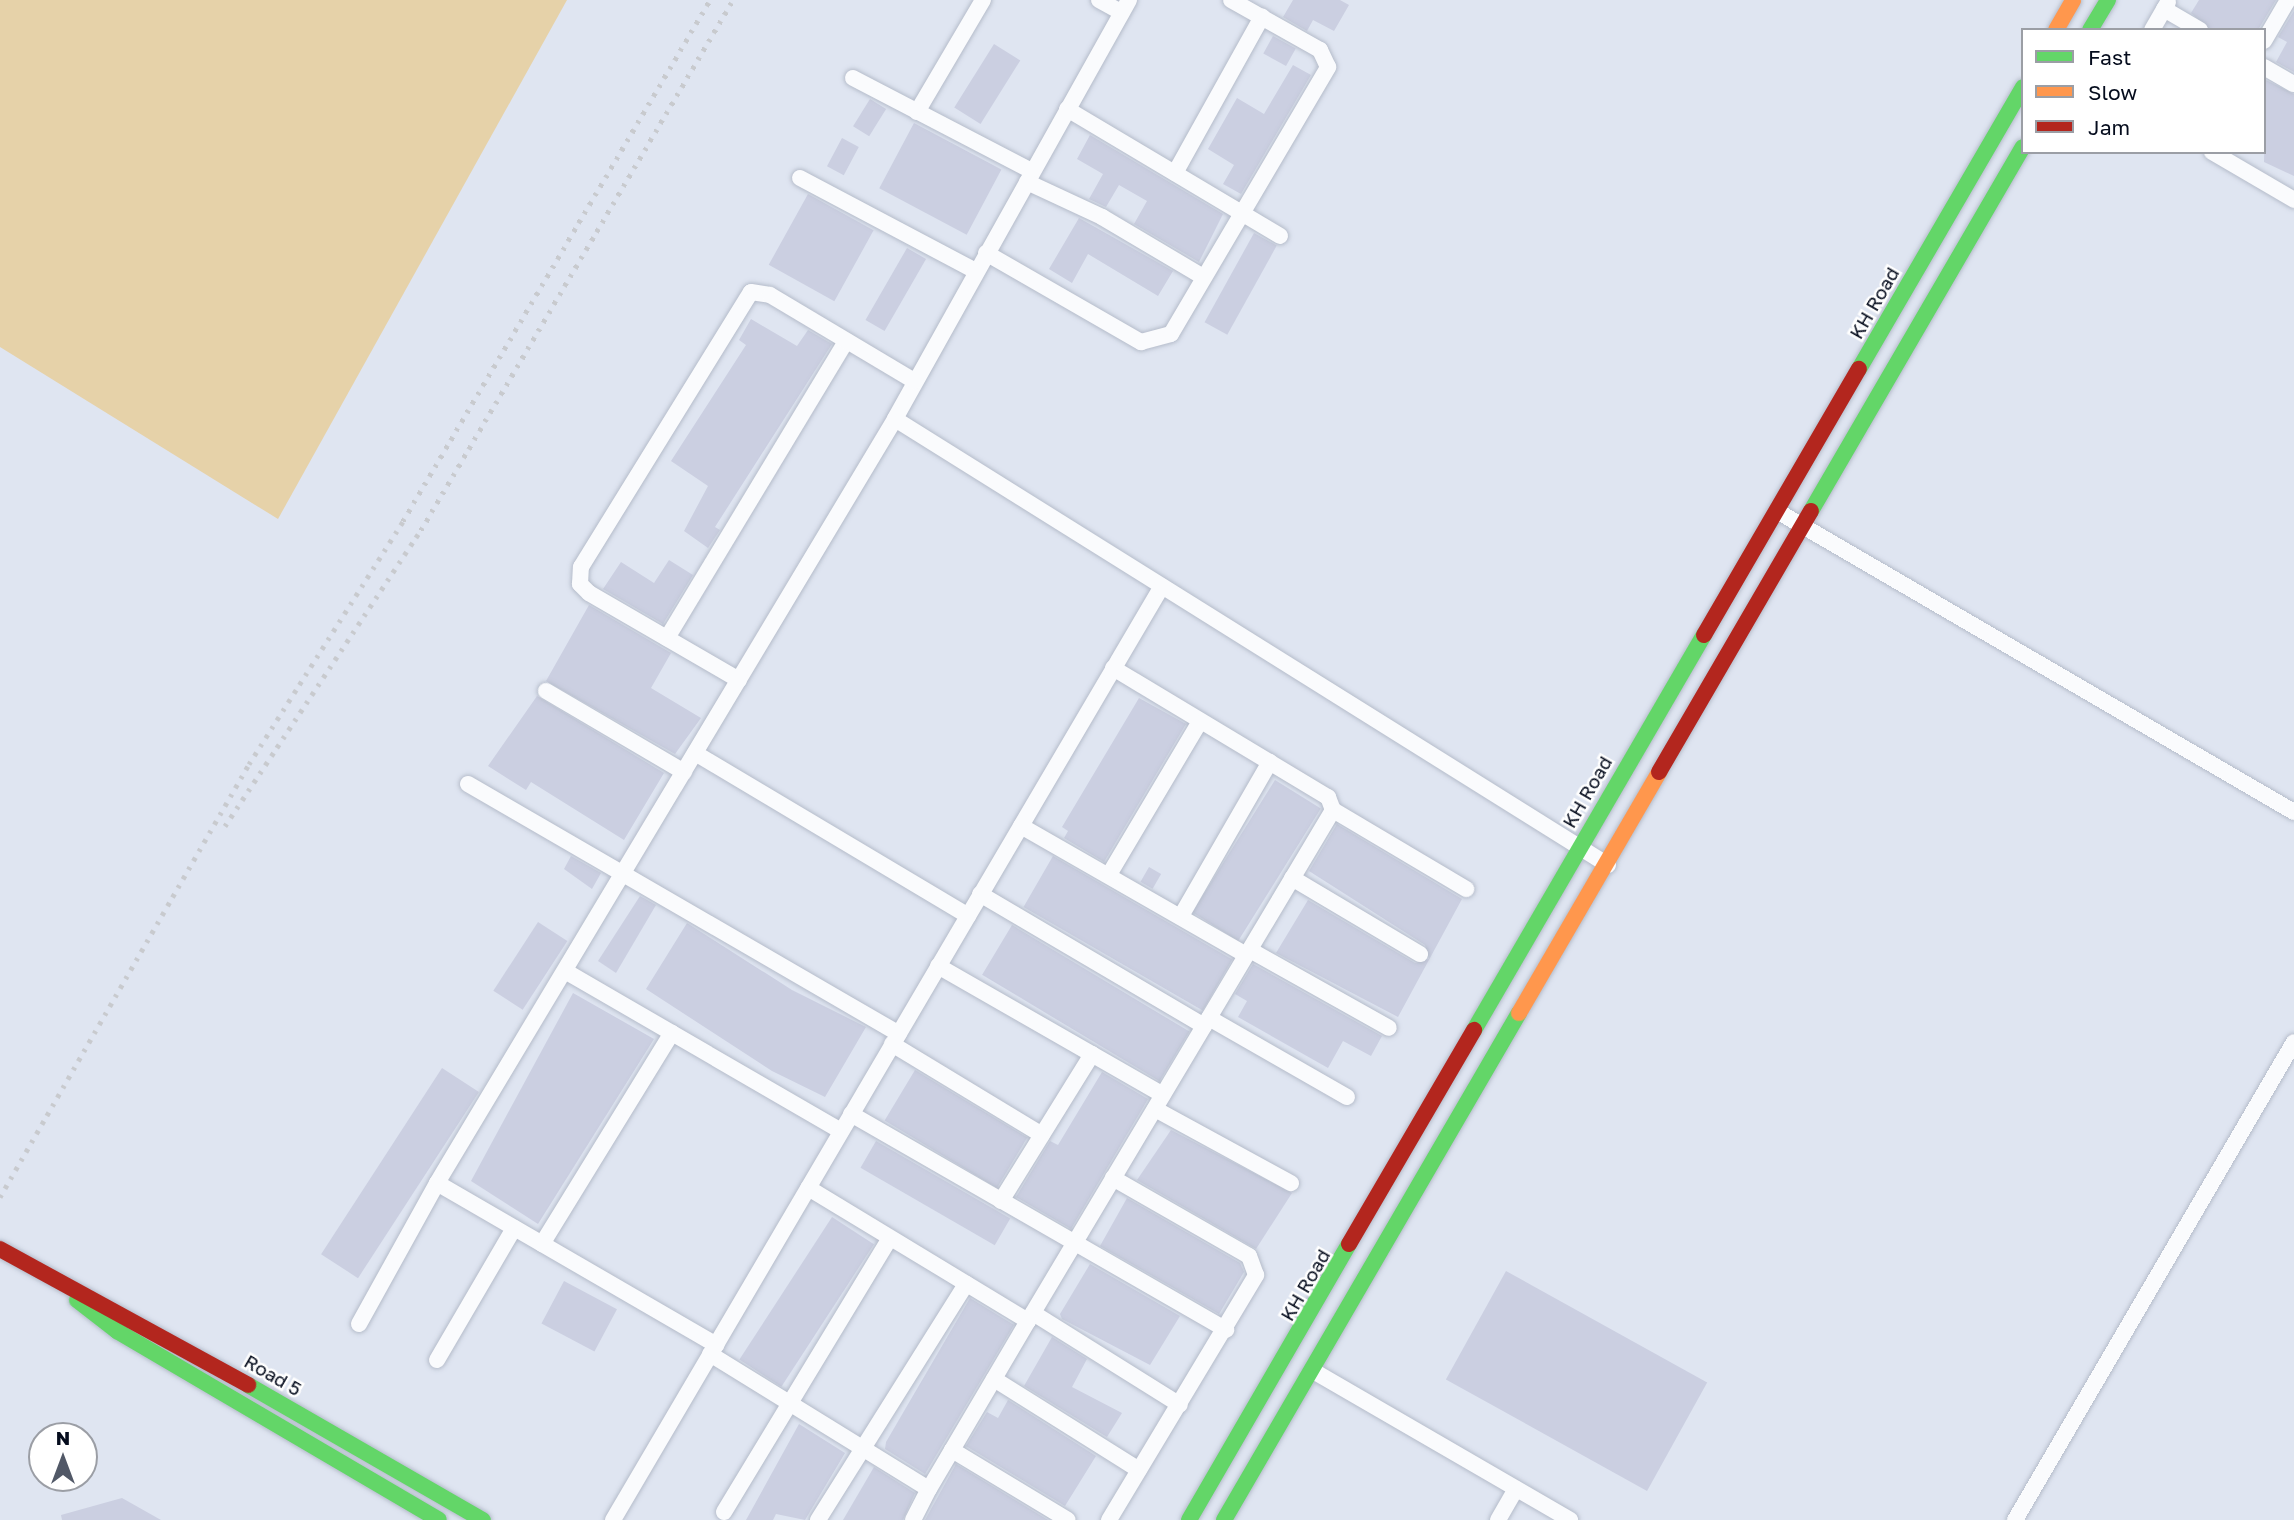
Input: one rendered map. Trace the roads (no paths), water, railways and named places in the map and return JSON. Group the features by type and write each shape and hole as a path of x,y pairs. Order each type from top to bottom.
{"main road":[{"path":"2057,28 2073,0"},
{"path":"2091,28 2108,0"},
{"name":"KH Road","path":"1189,1520 2021,90"},
{"path":"1224,1520 1315,1372 2021,150"},
{"name":"Road 5","path":"0,1249 105,1302 483,1520"},
{"name":"Road 5","path":"39,1271 117,1331 439,1520"}],"street":[{"path":"917,112 984,0"},
{"path":"359,1324 437,1183 895,419 1125,6 1099,0"},
{"path":"986,253 1141,342 1171,334 1328,67 1320,50 1231,0"},
{"path":"2266,38 2288,0"},
{"path":"2153,28 2167,4 2197,28"},
{"path":"1175,173 1262,17"},
{"path":"2266,68 2294,84"},
{"path":"853,78 1102,217 1203,277"},
{"path":"1067,109 1280,236"},
{"path":"2215,154 2294,200"},
{"path":"800,178 976,271"},
{"path":"739,680 589,593 581,576 672,415 751,292 770,295 914,381"},
{"path":"667,638 846,341"},
{"path":"895,419 1608,865"},
{"path":"1777,511 2294,812"},
{"path":"613,1520 1162,586"},
{"path":"1113,668 1199,723 1328,797 1333,810 1466,889"},
{"path":"547,691 684,772"},
{"path":"1110,873 1199,723"},
{"path":"695,753 968,916"},
{"path":"1181,916 1270,762"},
{"path":"468,784 623,874 895,1039 1042,1135"},
{"path":"913,1520 1030,1317 1333,810"},
{"path":"1021,826 1389,1028"},
{"path":"1292,878 1420,954"},
{"path":"981,894 1207,1022 1347,1097"},
{"path":"938,966 1092,1054 1159,1102 1291,1183"},
{"path":"565,971 841,1132"},
{"path":"542,1244 672,1033"},
{"path":"2015,1520 2294,1042"},
{"path":"1001,1201 1092,1054"},
{"path":"852,1114 1226,1330"},
{"path":"1109,1520 1254,1284 1256,1267 1249,1256 1114,1178"},
{"path":"437,1183 713,1349 790,1403 929,1489"},
{"path":"807,1188 966,1284 1030,1317 1180,1405"},
{"path":"437,1360 514,1228"},
{"path":"724,1513 890,1238"},
{"path":"818,1520 966,1284"},
{"path":"1315,1372 1570,1520"},
{"path":"994,1379 1139,1470"},
{"path":"952,1450 1068,1520"},
{"path":"1498,1520 1516,1489"}],"railway":[{"path":"0,1197 249,764 403,521 710,0"},
{"path":"225,826 421,530 733,0"}]}
